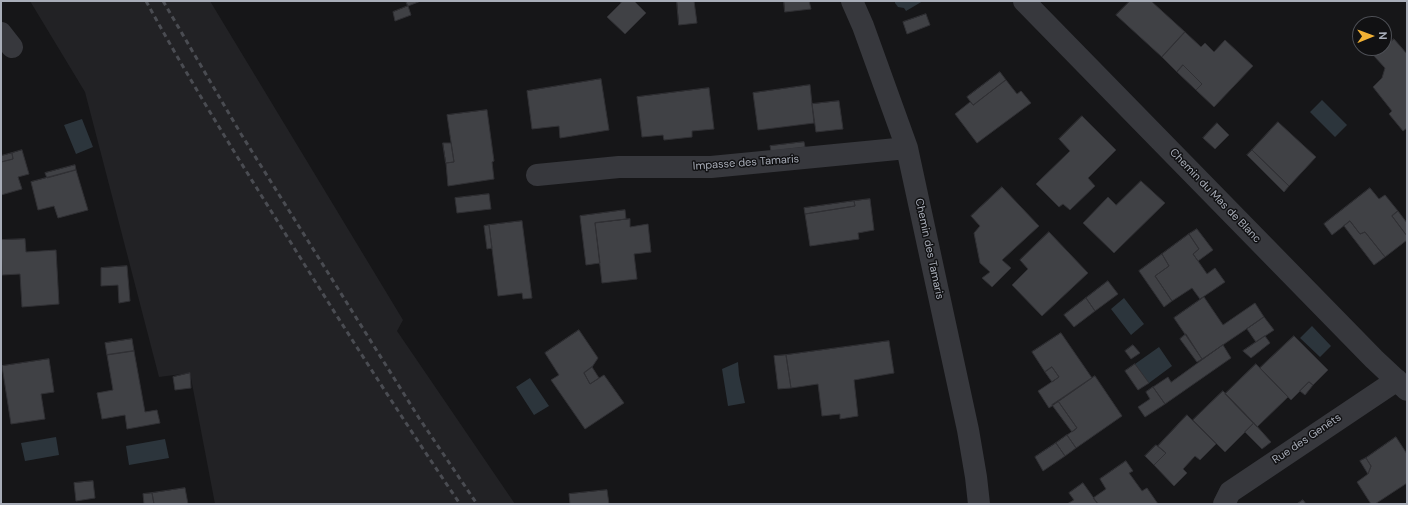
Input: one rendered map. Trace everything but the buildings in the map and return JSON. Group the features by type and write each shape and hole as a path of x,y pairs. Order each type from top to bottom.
{"street":[{"name":"Chemin des Tamaris","path":"852,1 863,26 907,148 968,430 979,504"},
{"name":"Chemin du Mas de Blanc","path":"1024,1 1374,359 1402,385"},
{"name":"Impasse des Tamaris","path":"537,176 618,167 711,167 907,148"},
{"name":"Rue des Genêts","path":"1224,504 1230,492 1402,385"}],"shaded area":[{"path":"30,1 210,1 403,320 397,331 515,504 215,504 190,373 159,377 85,92"},
{"path":"895,1 923,1 906,11 904,8 898,7"},
{"path":"1322,100 1347,125 1335,137 1310,112"},
{"path":"82,119 93,147 76,154 64,125"},
{"path":"1124,298 1144,324 1131,335 1111,309"},
{"path":"1312,326 1331,346 1320,357 1300,338"},
{"path":"1159,347 1172,366 1149,383 1135,364"},
{"path":"738,362 739,375 745,403 728,406 722,369"},
{"path":"530,378 549,406 534,415 516,387"},
{"path":"56,437 59,455 25,461 21,443"},
{"path":"165,439 169,458 129,465 126,446"}],"railway":[{"path":"146,1 227,140 322,293 460,504"},
{"path":"163,1 241,134 419,418 477,504"}]}
